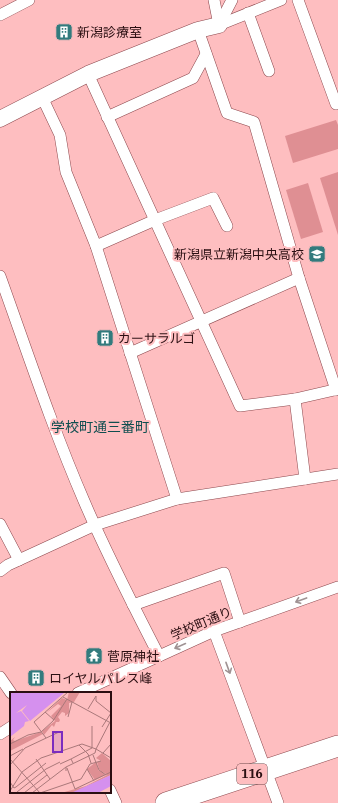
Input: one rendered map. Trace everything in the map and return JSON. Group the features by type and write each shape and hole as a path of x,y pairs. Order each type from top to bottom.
{"highway":[{"name":"116","path":"166,803 338,746"}],"street":[{"path":"0,15 29,0"},
{"path":"214,0 219,25"},
{"path":"219,25 232,0"},
{"path":"0,119 88,74 198,30 219,25 281,0"},
{"path":"298,0 336,104"},
{"path":"248,13 269,71"},
{"path":"88,74 240,406 295,399 337,390 299,278 254,122 227,113 198,30"},
{"path":"107,117 193,78 206,54"},
{"path":"42,97 60,135 66,172 96,246 177,499"},
{"path":"96,246 155,220 213,198 227,226"},
{"path":"0,276 48,409 84,501 159,656"},
{"path":"130,353 299,278"},
{"path":"295,399 305,479"},
{"path":"0,571 8,565 95,525 177,499 338,474"},
{"path":"0,524 19,560"},
{"path":"133,605 224,573 240,622"},
{"name":"学校町通り","path":"80,692 214,631 338,587"},
{"path":"214,631 278,803"},
{"path":"0,677 10,692"},
{"path":"0,734 10,728"},
{"path":"111,792 116,803"}],"shaded area":[{"path":"336,120 338,125 338,149 293,163 285,136"},
{"path":"338,172 338,235 320,178"},
{"path":"308,183 323,232 301,239 286,190"}],"place":[{"name":"新潟診療室","path":"64,32"},
{"name":"新潟県立新潟中央高校","path":"317,254"},
{"name":"カーサラルゴ","path":"105,338"},
{"name":"菅原神社","path":"94,656"},
{"name":"ロイヤルパレス峰","path":"36,678"}],"district":[{"name":"学校町通三番町","path":"100,427"}]}
